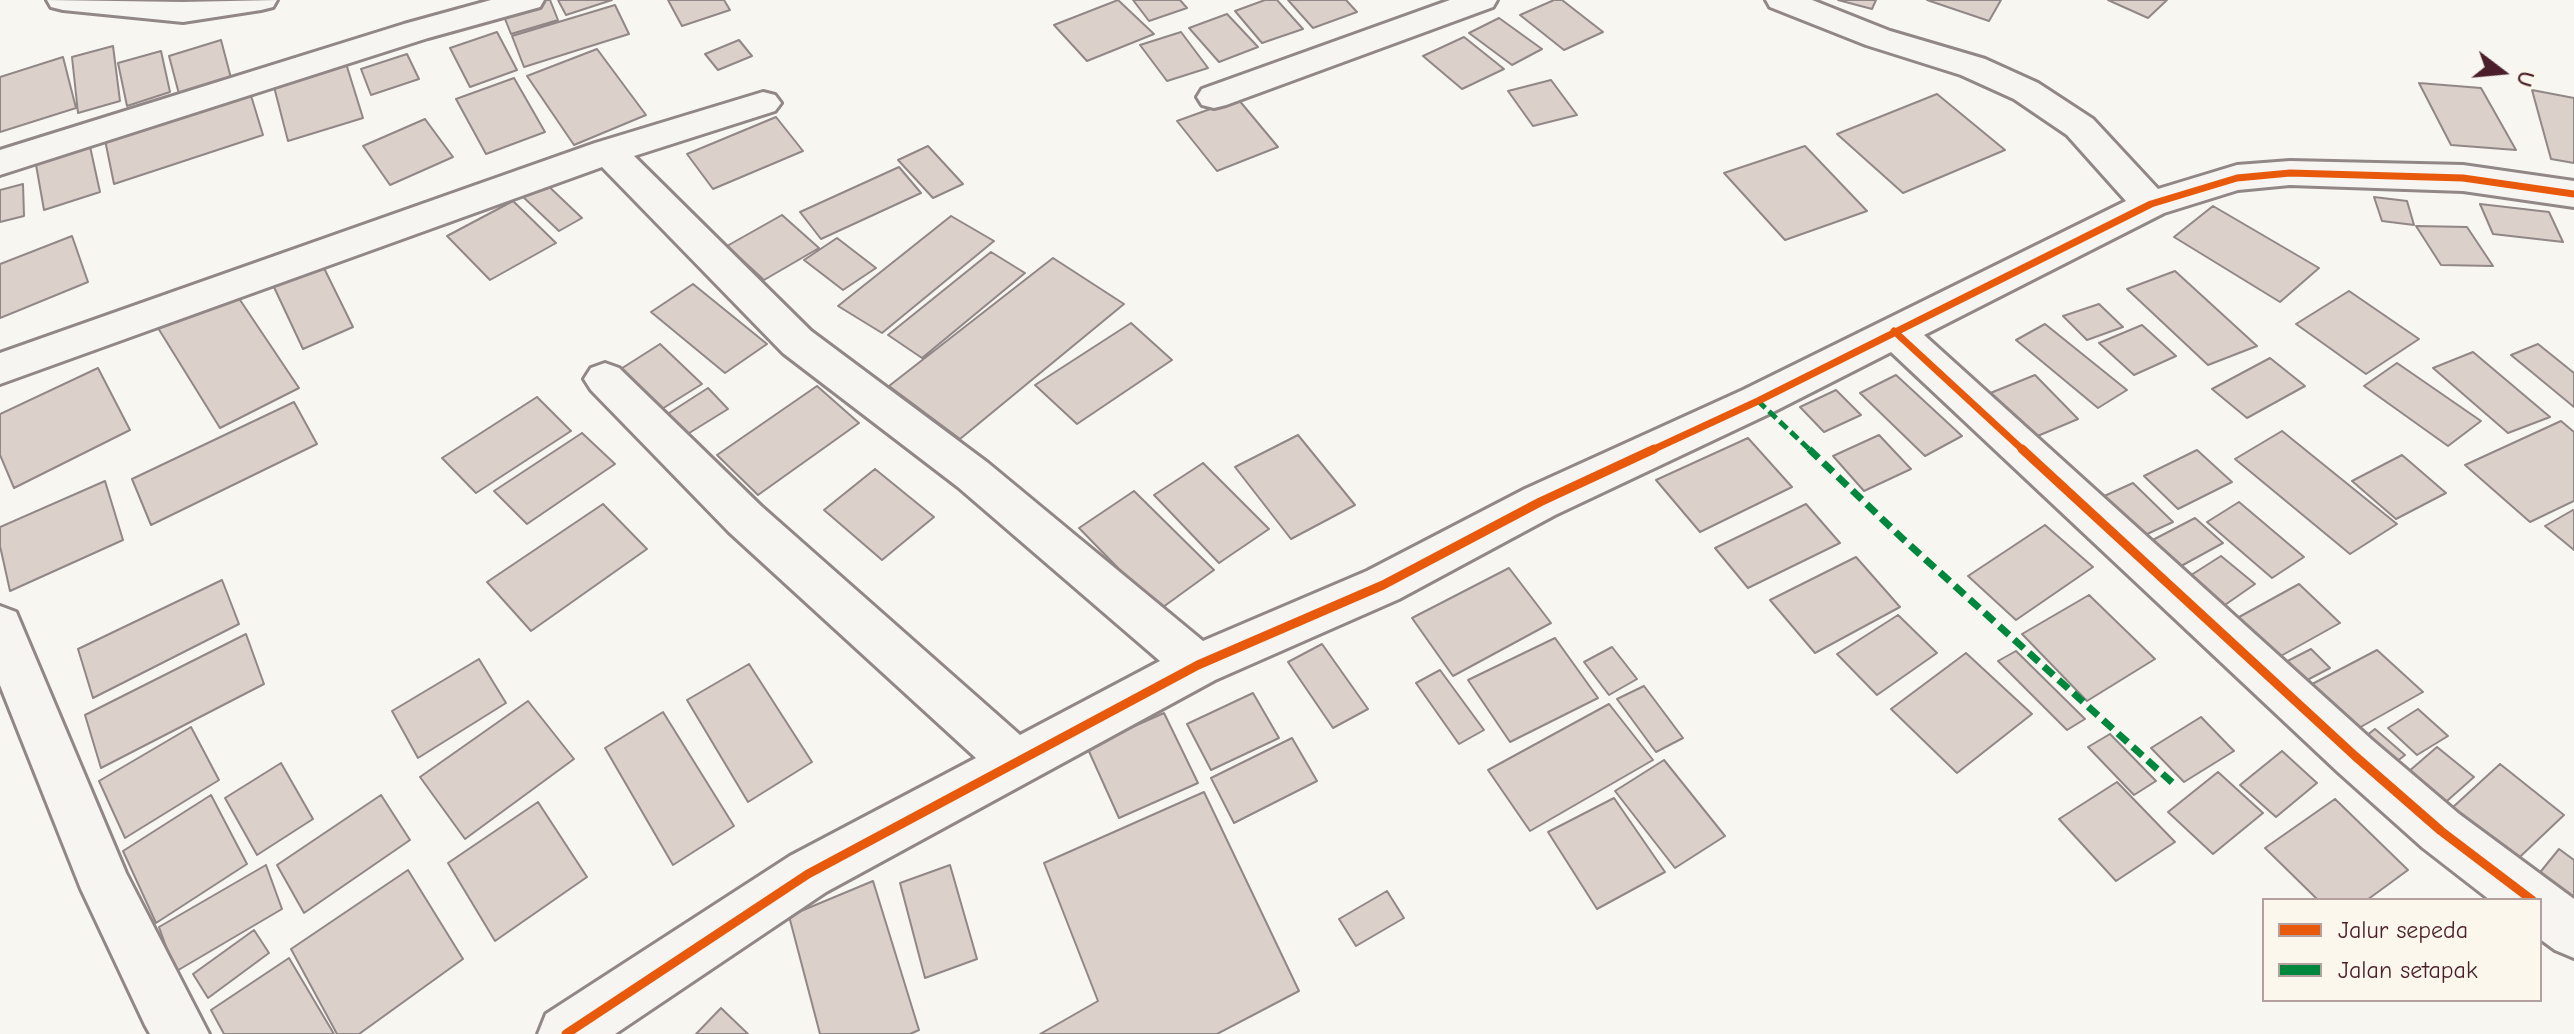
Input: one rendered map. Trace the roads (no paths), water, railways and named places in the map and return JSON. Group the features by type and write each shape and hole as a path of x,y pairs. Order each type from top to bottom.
{"street":[{"path":"63,0 183,12 261,0"},
{"path":"0,163 416,31 528,0"},
{"path":"1214,97 1481,0"},
{"path":"1782,0 1878,38 1973,67 2026,91 2080,127 2151,204"},
{"path":"0,369 608,152 763,103"},
{"path":"608,152 797,342 973,475 1198,665"},
{"path":"566,1034 808,874 1198,665 1383,585 1540,502 1758,401 2151,204 2237,178 2290,173 2463,178 2574,194"},
{"path":"1894,331 2355,756 2441,831 2529,898"},
{"path":"605,379 745,519 1016,763"},
{"path":"0,626 107,889 164,1006 181,1034"},
{"path":"2542,908 2574,932"}]}
